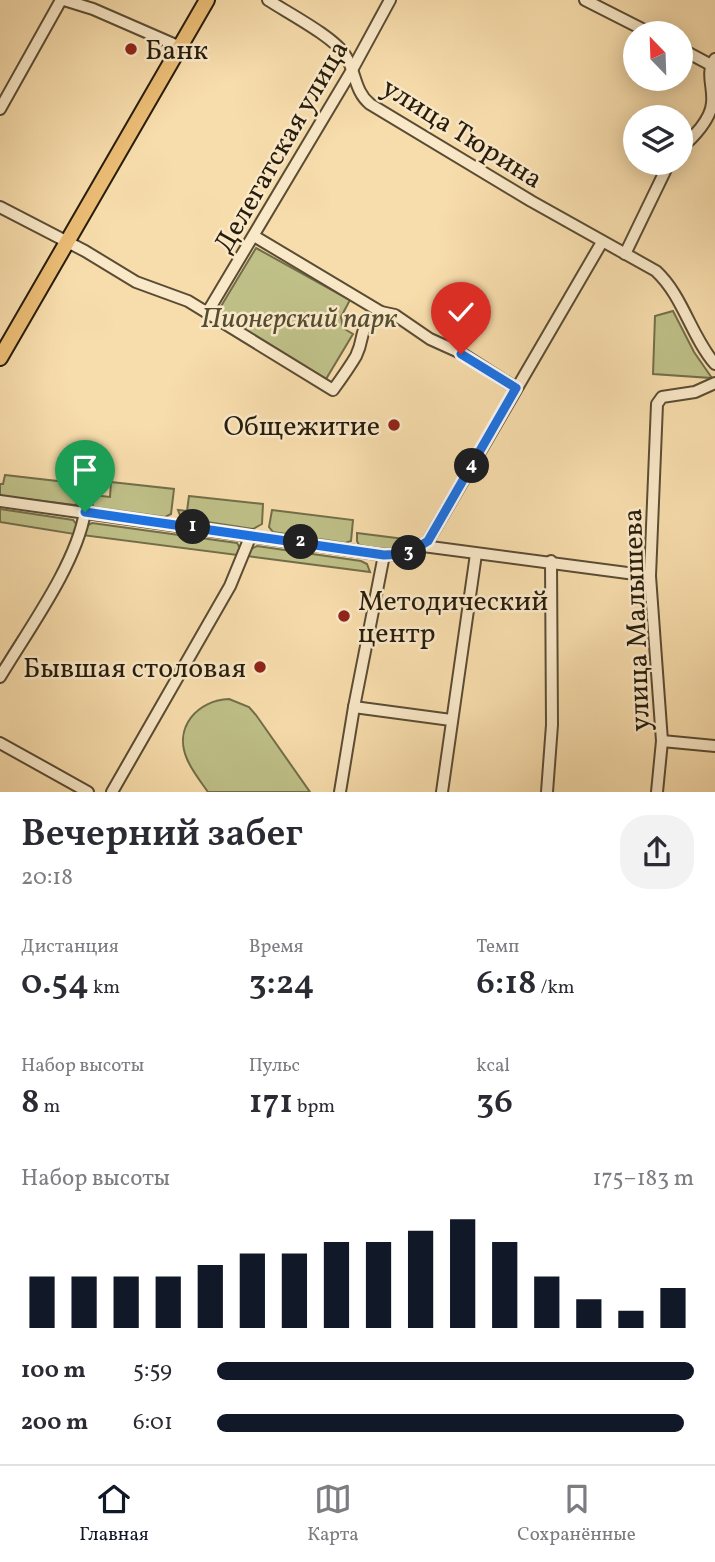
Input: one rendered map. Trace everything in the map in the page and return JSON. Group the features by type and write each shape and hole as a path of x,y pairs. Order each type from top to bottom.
{"main road":[{"path":"0,358 207,0"}],"street":[{"path":"0,109 62,0 93,9 178,46"},
{"name":"улица Тюрина","path":"268,0 338,46 347,58 360,93 370,104 602,242 649,267 665,280 697,339 715,364"},
{"name":"Делегатская улица","path":"207,313 352,70 390,0"},
{"path":"585,0 626,21"},
{"path":"693,54 713,62 709,74 712,107 693,135"},
{"path":"625,254 663,175"},
{"path":"0,207 136,282 177,296 333,390 358,352 361,334 368,322 381,312"},
{"path":"254,236 381,312 395,315 430,339 461,354 516,388"},
{"path":"0,501 384,555 407,554 423,546 602,242"},
{"name":"улица Малышева","path":"657,792 662,741 650,576 657,404 662,397 695,392 715,383"},
{"path":"0,677 70,558 85,512"},
{"path":"112,792 230,586 251,535"},
{"path":"423,546 650,576"},
{"path":"442,792 476,554"},
{"path":"341,792 354,707 384,555"},
{"path":"547,792 552,725 551,561"},
{"path":"354,707 451,720"},
{"path":"662,741 715,746"},
{"path":"0,743 88,792"}],"green space":[{"name":"Пионерский парк","path":"256,248 350,300 341,317 343,328 353,334 326,379 217,313"},
{"path":"673,311 694,352 712,378 653,374 655,316"},
{"path":"5,475 83,484 81,501 75,505 0,496 0,484 3,484"},
{"path":"111,482 174,489 171,514 165,517 93,507 92,495 110,497"},
{"path":"189,496 263,504 262,524 253,529 181,518 178,510 187,511"},
{"path":"0,509 73,520 77,525 74,534 0,522"},
{"path":"272,510 353,520 351,541 345,543 273,532 269,527"},
{"path":"92,523 237,543 240,548 237,555 82,535 86,526"},
{"path":"357,533 420,541 398,549 375,548 359,545"},
{"path":"257,546 361,561 367,564 370,572 247,556 251,549"},
{"path":"229,699 249,707 256,715 310,792 208,792 187,759 183,736 191,717 198,710 207,704"}],"place":[{"name":"Банк","path":"131,49"},
{"name":"Общежитие","path":"394,425"},
{"name":"Методический центр","path":"344,616"},
{"name":"Бывшая столовая","path":"260,667"}],"route":[{"path":"85,512 384,555 407,554 428,541 516,388 461,354"}]}
